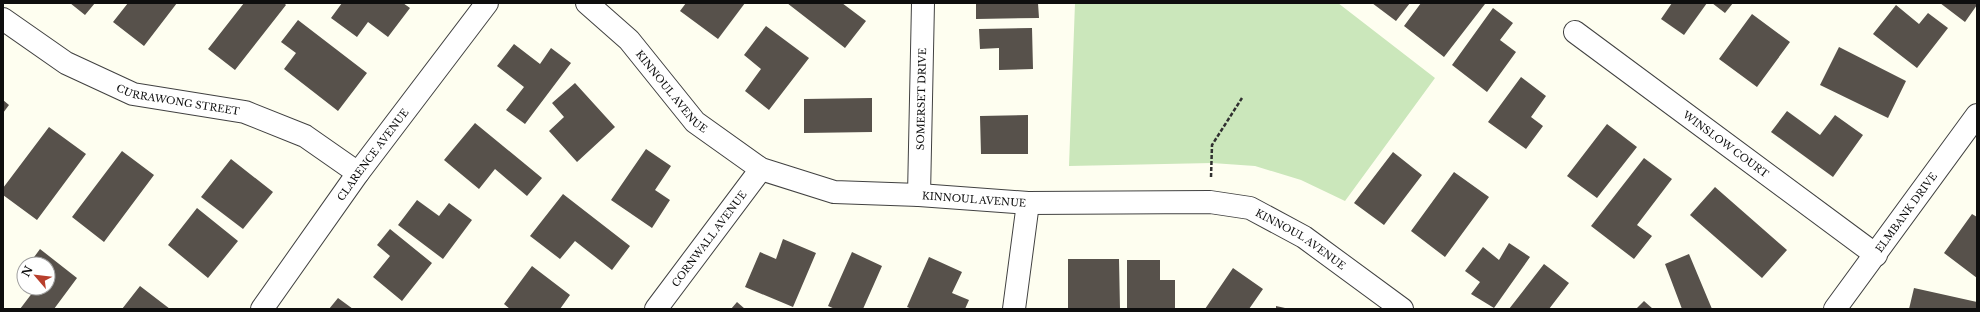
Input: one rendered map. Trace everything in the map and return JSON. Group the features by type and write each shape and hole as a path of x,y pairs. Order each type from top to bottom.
{"street":[{"name":"CLARENCE AVENUE","path":"262,309 358,173 487,3"},
{"name":"KINNOUL AVENUE","path":"587,3 629,40 695,122 761,169 834,192 919,195 1028,203 1210,202 1250,208 1304,237 1402,309"},
{"name":"SOMERSET DRIVE","path":"919,195 923,3"},
{"name":"CURRAWONG STREET","path":"3,18 66,63 133,94 245,112 305,136 358,173"},
{"name":"WINSLOW COURT","path":"1575,32 1876,255"},
{"name":"ELMBANK DRIVE","path":"1836,309 1977,115"},
{"name":"CORNWALL AVENUE","path":"656,309 761,169"},
{"path":"1014,309 1028,203"}],"path":[{"path":"1210,202 1212,145 1242,98"}],"green space":[{"path":"1075,3 1338,3 1435,78 1345,201 1301,180 1255,166 1212,163 1069,166"}],"building":[{"path":"70,3 95,3 85,15"},
{"path":"128,3 177,3 144,46 113,22"},
{"path":"244,3 284,3 286,5 235,70 208,49"},
{"path":"342,3 403,3 410,8 388,37 368,22 357,37 331,18"},
{"path":"686,3 745,3 718,39 680,11"},
{"path":"787,3 842,3 866,21 845,48"},
{"path":"976,3 1038,3 1039,18 976,19"},
{"path":"1372,3 1410,3 1396,21"},
{"path":"1421,3 1485,4 1444,57 1404,26"},
{"path":"1672,3 1707,3 1684,35 1661,19"},
{"path":"1712,3 1733,3 1725,13"},
{"path":"1940,3 1977,3 1977,5 1965,22"},
{"path":"1896,5 1919,24 1928,13 1948,28 1917,68 1873,34"},
{"path":"1493,8 1513,23 1500,40 1516,52 1487,92 1452,65"},
{"path":"1752,14 1790,42 1757,87 1719,59"},
{"path":"298,20 367,73 338,111 284,69 296,53 281,42"},
{"path":"766,26 809,58 769,110 745,91 761,69 744,55"},
{"path":"1032,28 1033,69 999,70 999,48 980,49 979,29"},
{"path":"514,44 540,64 551,48 571,63 525,124 506,110 524,87 497,66"},
{"path":"1839,47 1906,81 1888,118 1820,85"},
{"path":"1521,77 1546,96 1531,117 1543,126 1526,149 1488,122"},
{"path":"575,83 615,127 577,162 549,131 564,117 552,103"},
{"path":"872,98 872,132 804,133 804,99"},
{"path":"3,100 9,105 3,113"},
{"path":"1787,111 1820,135 1835,115 1863,135 1833,177 1771,132"},
{"path":"1028,115 1028,154 981,154 980,116"},
{"path":"475,123 542,178 527,196 495,169 479,189 444,160"},
{"path":"1607,124 1637,147 1597,198 1567,176"},
{"path":"49,127 86,154 37,220 3,195 3,188"},
{"path":"646,149 671,166 655,190 670,200 652,228 611,200"},
{"path":"122,151 154,175 104,242 72,217"},
{"path":"1393,152 1422,175 1384,225 1354,203"},
{"path":"1644,158 1672,179 1637,225 1652,236 1634,259 1591,226"},
{"path":"231,159 273,192 243,229 201,197"},
{"path":"1454,172 1489,197 1445,257 1411,231"},
{"path":"1715,187 1787,250 1762,278 1690,215"},
{"path":"563,194 630,246 612,270 575,241 560,259 530,236"},
{"path":"417,200 439,216 449,203 472,220 443,259 398,225"},
{"path":"197,208 238,241 208,278 168,245"},
{"path":"1972,214 1977,217 1977,278 1944,253"},
{"path":"390,229 432,263 402,301 373,277 390,256 377,245"},
{"path":"783,239 816,253 793,307 745,287 760,252 776,259"},
{"path":"1509,243 1530,257 1494,308 1471,294 1480,282 1465,271 1483,247 1499,260"},
{"path":"40,249 49,256 35,256"},
{"path":"852,252 882,266 863,309 835,309 828,306"},
{"path":"1689,254 1712,309 1682,309 1665,264"},
{"path":"929,257 962,272 952,293 969,300 965,309 912,309 907,307"},
{"path":"1068,259 1119,259 1120,309 1068,309"},
{"path":"1127,260 1160,260 1160,280 1175,280 1175,309 1127,309"},
{"path":"56,262 77,278 54,309 20,309 30,296 56,296"},
{"path":"1544,264 1569,283 1549,309 1509,309"},
{"path":"532,266 570,295 560,309 510,309 504,304"},
{"path":"1233,268 1263,289 1249,309 1205,309"},
{"path":"140,286 170,309 122,309"},
{"path":"1914,288 1977,302 1977,309 1909,309"},
{"path":"338,298 353,309 329,309"},
{"path":"1644,301 1653,309 1636,309"},
{"path":"737,302 745,309 731,309"},
{"path":"1276,306 1285,308 1285,309 1276,309"}]}
